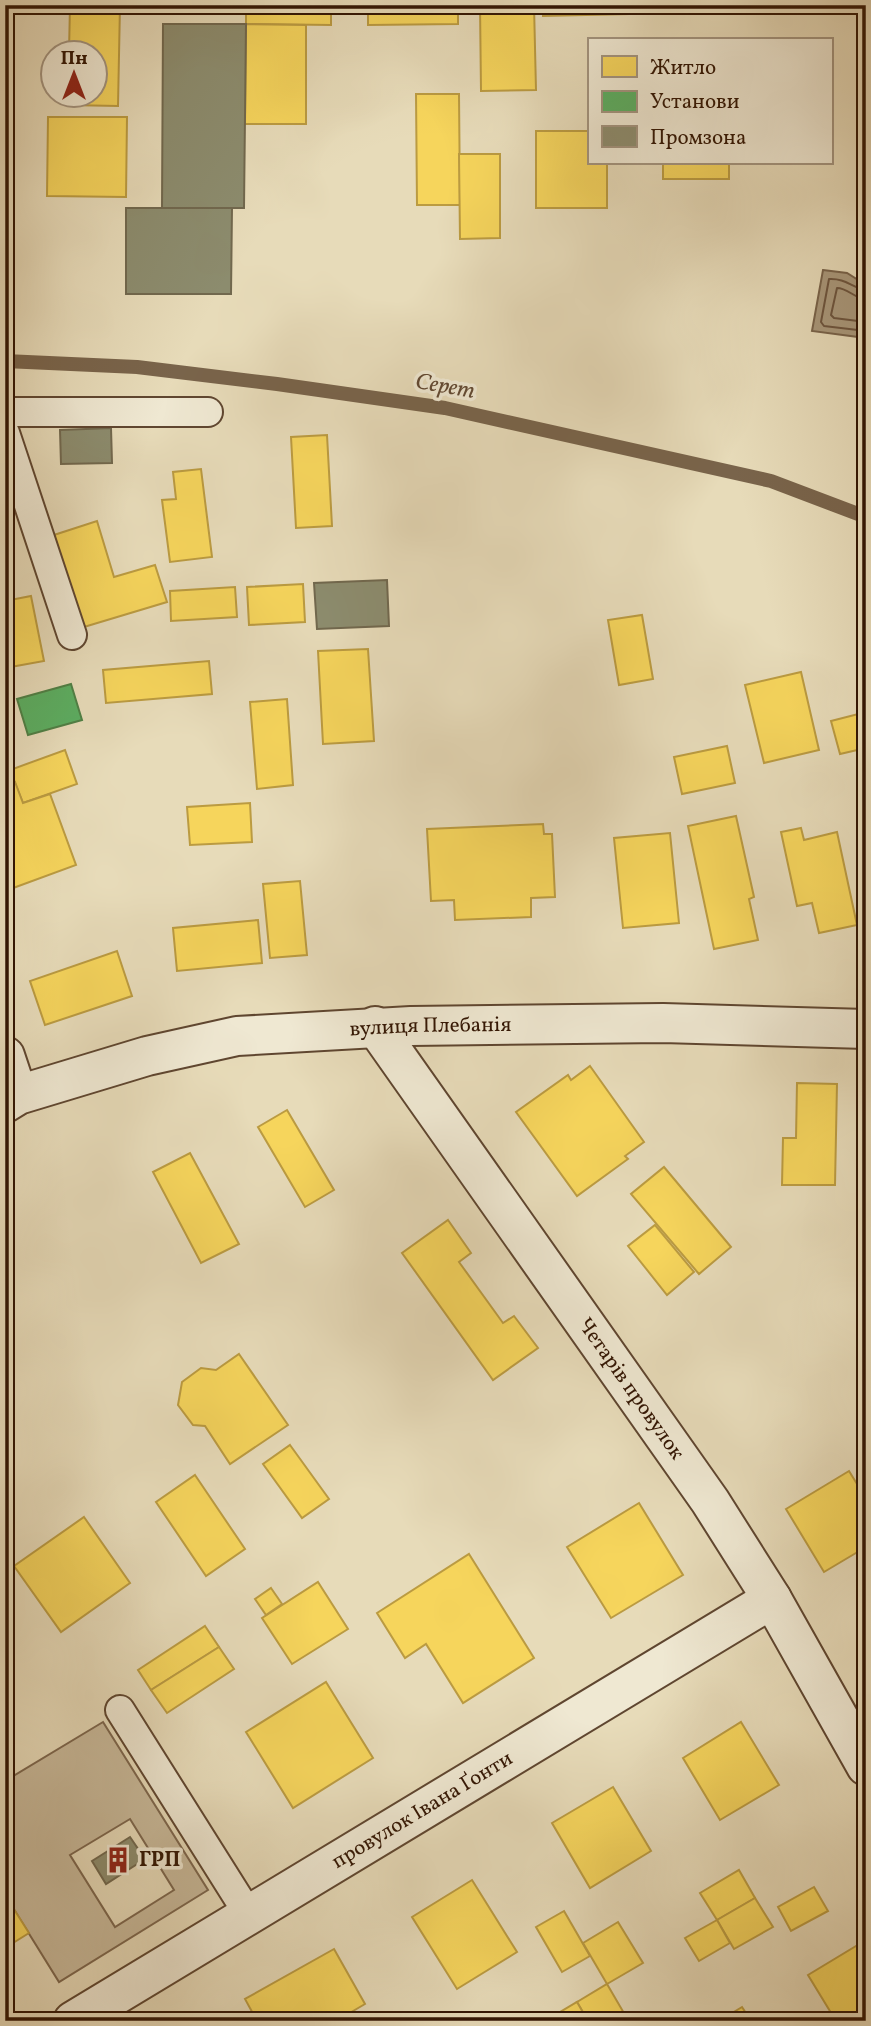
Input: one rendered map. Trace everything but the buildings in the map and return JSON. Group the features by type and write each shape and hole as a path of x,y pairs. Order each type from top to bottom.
{"street":[{"name":"вулиця Плебанія","path":"12,1099 147,1056 237,1036 375,1026 663,1023 866,1029"},
{"name":"Четарів провулок","path":"375,1026 710,1501 772,1600 866,1766"},
{"path":"5,1056 12,1099"},
{"name":"провулок Івана Ґонти","path":"73,2021 772,1600"}],"lane":[{"path":"5,412 208,412"},
{"path":"5,433 72,635"},
{"path":"120,1710 249,1915"}],"shaded area":[{"path":"103,1722 208,1890 59,1982 5,1895 5,1781","holes":["130,1819 174,1890 115,1927 70,1855"]}],"water":[{"path":"823,270 847,273 866,285 866,338 812,331"}],"waterway":[{"name":"Серет","path":"5,361 137,367 445,408 771,481 866,517"}],"place":[{"name":"ГРП","path":"118,1860"}]}
